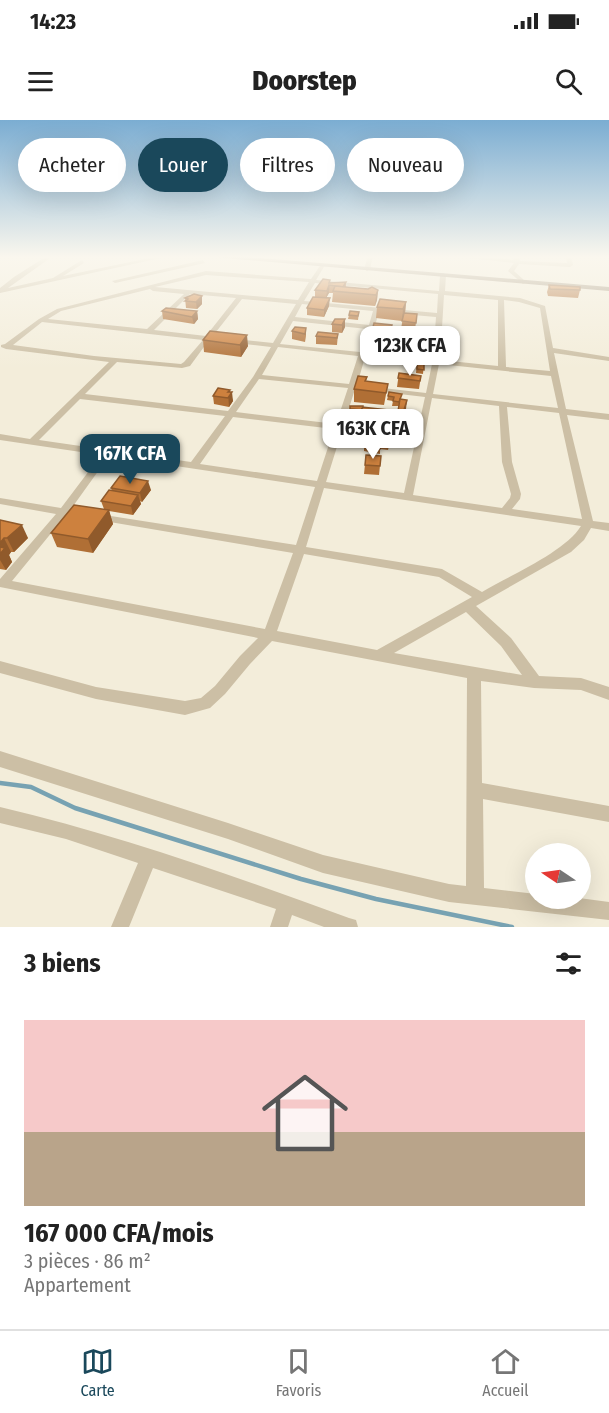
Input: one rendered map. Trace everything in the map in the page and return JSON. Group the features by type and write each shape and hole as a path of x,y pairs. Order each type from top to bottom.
{"street":[{"path":"3,346 59,309 121,294"},
{"path":"148,332 187,294"},
{"path":"197,294 438,315"},
{"path":"195,464 257,377 305,294"},
{"path":"0,667 96,693 185,708 206,703 220,690 268,636 300,549 361,354 385,294"},
{"path":"408,496 436,362 440,294"},
{"path":"378,656 567,549 580,537 588,524 554,374 543,307 531,302 457,294"},
{"path":"3,346 182,366 187,364 209,338 240,297"},
{"path":"501,298 502,368"},
{"path":"291,319 372,327"},
{"path":"41,320 220,339"},
{"path":"231,340 554,374"},
{"path":"551,350 609,359"},
{"path":"32,442 115,360"},
{"path":"257,377 609,417"},
{"path":"78,396 338,427"},
{"path":"503,405 507,462 516,494 515,499 506,510"},
{"path":"0,437 609,527"},
{"path":"107,453 64,511 2,583 474,674 535,682 591,684 609,693"},
{"path":"0,501 442,573 481,597"},
{"path":"468,605 506,642 535,682"},
{"path":"474,674 475,897"},
{"path":"0,759 228,831 323,864 475,897 609,911"},
{"path":"476,790 609,814"},
{"path":"0,815 66,831 287,904 349,927"},
{"path":"120,927 148,859"},
{"path":"279,927 287,904"}],"building":[{"path":"194,294 202,296 196,302 185,301 188,299 185,298"},
{"path":"313,297 330,298 324,310 307,308"},
{"path":"380,299 406,302 403,309 377,307"},
{"path":"166,308 197,311 192,317 162,311"},
{"path":"350,311 359,312 358,316 349,315"},
{"path":"404,313 417,314 416,323 402,321"},
{"path":"335,319 345,319 342,325 332,324"},
{"path":"374,323 392,325 391,329 373,327"},
{"path":"295,327 306,328 305,334 292,331"},
{"path":"210,331 247,335 240,345 203,340"},
{"path":"318,332 338,334 337,338 316,336"},
{"path":"374,332 386,333 385,338 373,336"},
{"path":"417,363 424,363 424,370 417,369"},
{"path":"399,373 421,376 420,381 398,378"},
{"path":"358,376 367,377 365,381 388,384 386,393 354,389"},
{"path":"218,388 232,392 228,398 213,396"},
{"path":"389,392 402,394 399,402 393,401 394,397 388,396"},
{"path":"400,399 407,400 400,423 387,421 386,426 391,426 390,431 396,432 395,437 390,437 389,441 374,439 377,417 359,414 362,407 398,411"},
{"path":"350,406 363,407 361,410 350,409"},
{"path":"407,412 413,413 410,428 401,427 403,415"},
{"path":"355,422 375,424 372,438 351,435 352,429 357,429 353,428"},
{"path":"365,443 381,445 380,449 364,447"},
{"path":"366,455 381,456 380,466 365,465"},
{"path":"120,476 148,481 140,493 111,488"},
{"path":"109,490 138,495 131,506 101,501"},
{"path":"74,505 109,510 88,539 51,533"},
{"path":"0,520 22,525 0,543"}],"waterway":[{"path":"0,783 31,787 75,808 301,879 376,899 512,927"}]}
